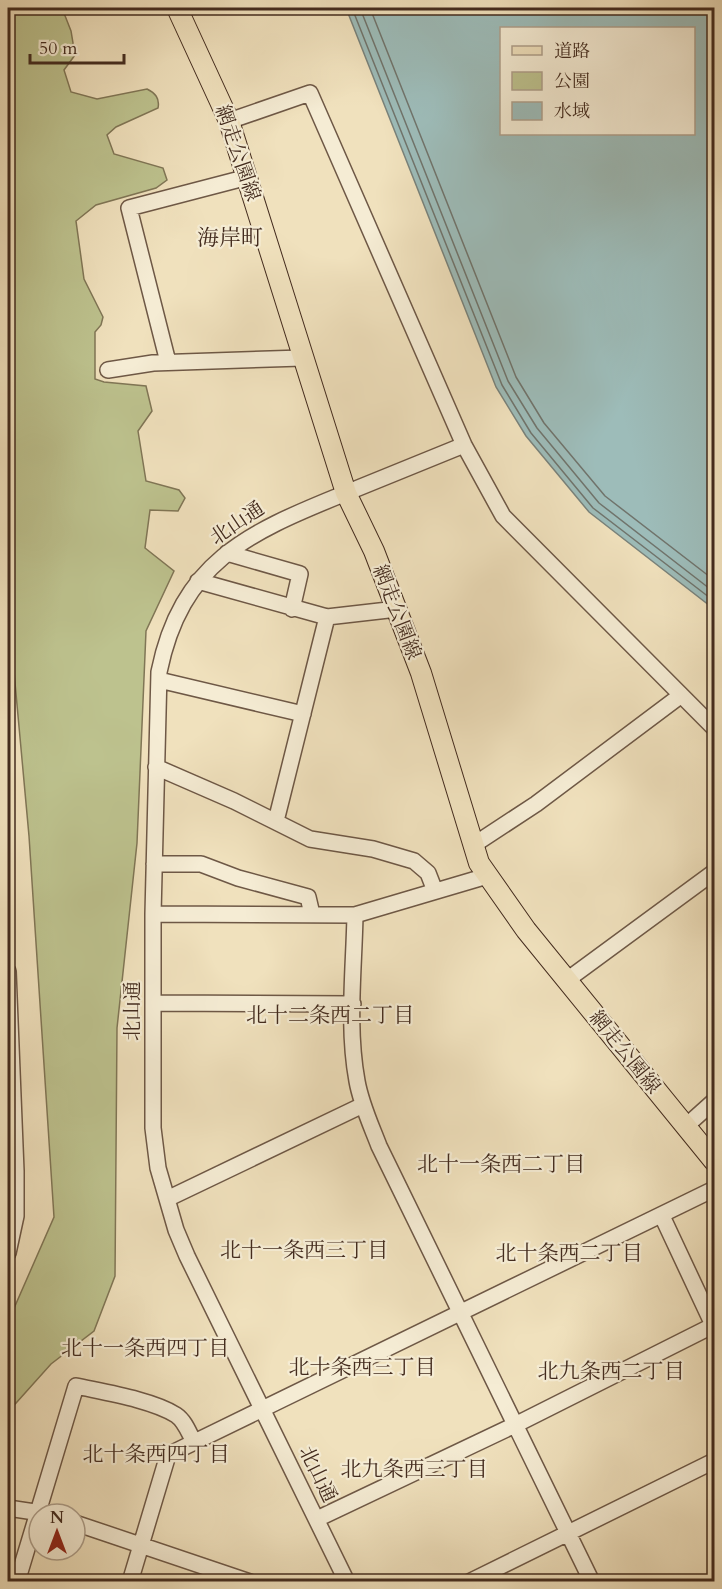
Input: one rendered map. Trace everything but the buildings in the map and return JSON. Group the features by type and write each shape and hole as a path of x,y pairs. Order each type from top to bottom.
{"main road":[{"name":"網走公園線","path":"177,8 229,121 346,493 397,609 421,673 472,846 487,876 567,980 714,1161"}],"street":[{"path":"229,121 310,93 464,445 503,516 714,728"},
{"path":"168,362 129,208 248,177"},
{"path":"108,370 168,362 302,358"},
{"name":"北山通","path":"347,1581 187,1256 158,1168 153,1128 153,914 159,680 168,634 175,617 198,581 227,553 281,519 464,445"},
{"path":"227,553 300,574 292,609"},
{"path":"198,581 327,617 397,609"},
{"path":"276,821 327,617"},
{"path":"159,680 303,714"},
{"path":"472,846 536,804 680,696"},
{"path":"156,767 276,821 310,839 373,849 414,861 428,873 435,891"},
{"path":"154,864 201,864 238,878 308,897 312,914"},
{"path":"567,980 714,872"},
{"path":"153,914 355,915 487,876"},
{"path":"355,915 353,1004 355,1066 363,1105 379,1146 463,1313 592,1581"},
{"path":"8,971 12,1153 16,1216 8,1253"},
{"path":"153,1003 353,1004"},
{"path":"685,1127 714,1101"},
{"path":"167,1199 363,1105"},
{"path":"130,1581 168,1455 714,1190"},
{"path":"317,1519 517,1424 714,1326 662,1216"},
{"path":"45,1502 76,1386 134,1400 176,1415 184,1423 194,1442"},
{"path":"469,1581 714,1461"},
{"path":"8,1508 27,1510"},
{"path":"87,1527 250,1581"},
{"path":"17,1581 27,1553"}],"green space":[{"path":"8,8 62,8 71,31 75,55 64,70 71,92 97,99 147,89 158,99 158,108 116,127 107,135 114,154 163,168 167,180 156,188 96,205 76,221 84,279 103,317 101,325 95,332 95,379 146,386 152,411 138,431 146,481 179,490 185,498 178,511 150,510 145,548 174,571 146,631 137,843 117,1028 115,1276 94,1331 51,1364 8,1412 8,1322 54,1217 29,836 8,606"}],"water":[{"path":"346,8 714,8 714,609 589,512 526,436 496,387"}],"district":[{"name":"海岸町","path":"230,238"},
{"name":"北十二条西二丁目","path":"330,1015"},
{"name":"北十一条西二丁目","path":"501,1164"},
{"name":"北十一条西三丁目","path":"304,1250"},
{"name":"北十条西二丁目","path":"569,1253"},
{"name":"北十一条西四丁目","path":"145,1348"},
{"name":"北十条西三丁目","path":"362,1367"},
{"name":"北九条西二丁目","path":"611,1371"},
{"name":"北十条西四丁目","path":"156,1454"},
{"name":"北九条西三丁目","path":"414,1469"}]}
